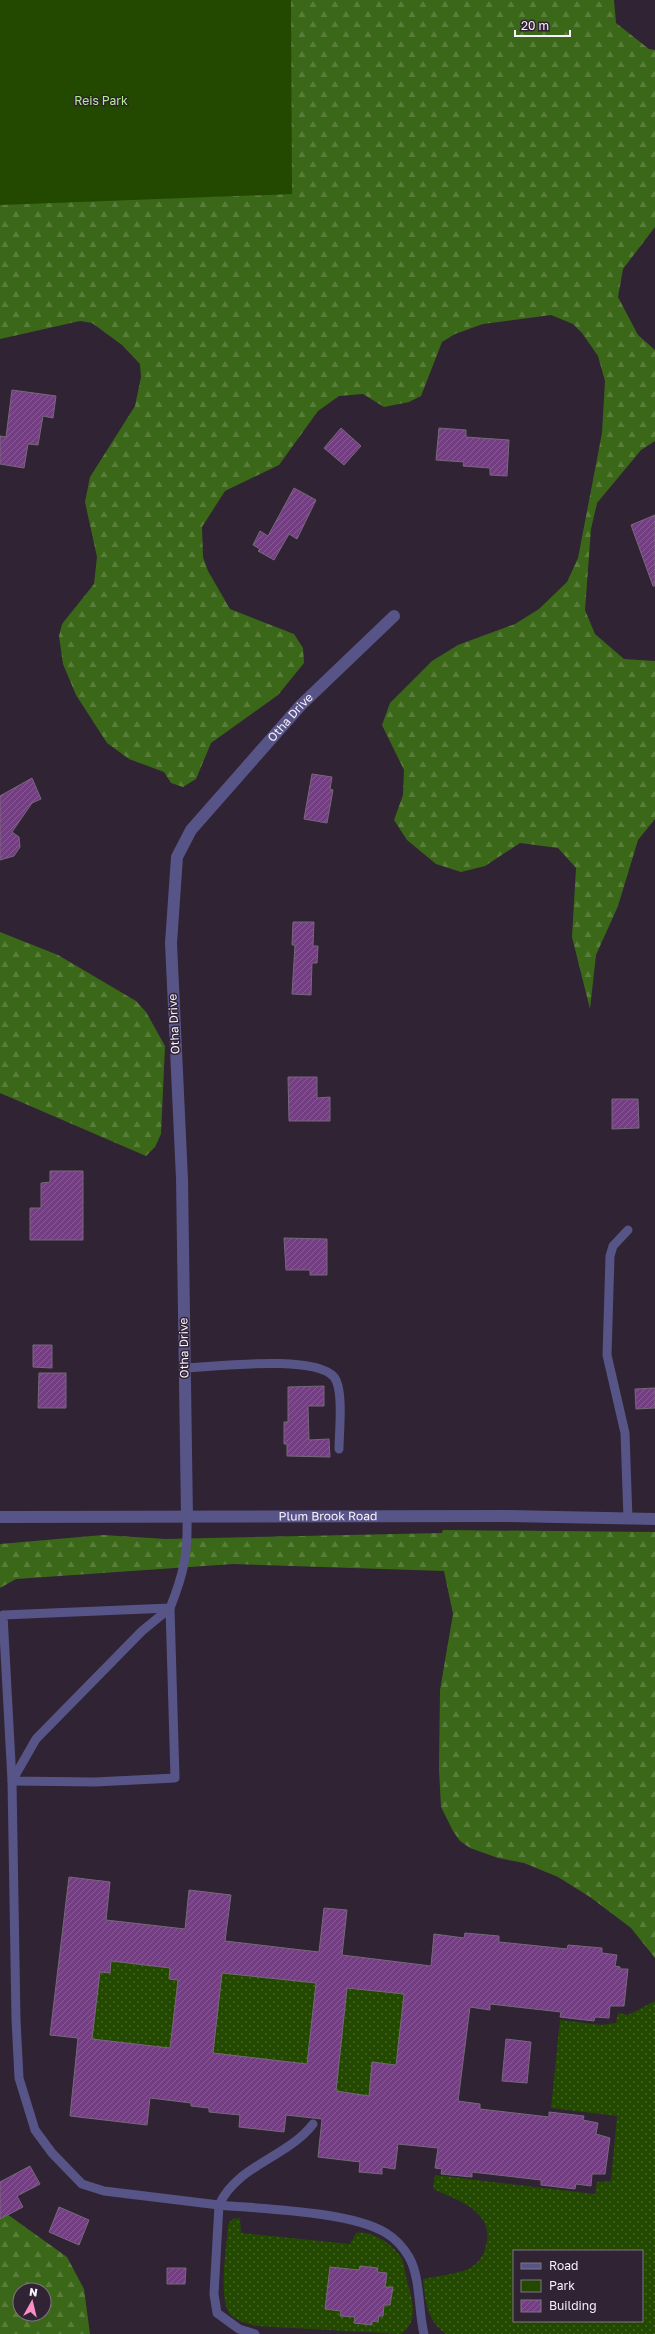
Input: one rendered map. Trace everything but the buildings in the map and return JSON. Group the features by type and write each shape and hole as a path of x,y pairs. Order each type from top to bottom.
{"street":[{"name":"Otha Drive","path":"187,1517 182,1179 171,943 177,856 191,830 300,705 394,616"},
{"name":"Plum Brook Road","path":"0,1517 509,1516 655,1519"}],"lane":[{"path":"628,1230 613,1246 610,1256 607,1355 625,1433 628,1519"},
{"path":"185,1368 282,1363 308,1365 322,1370 334,1377 339,1387 340,1449"},
{"path":"12,1781 95,1782 176,1778 170,1608 182,1579 188,1547 187,1517"},
{"path":"12,1781 36,1739 142,1632 170,1608"},
{"path":"170,1608 3,1615 12,1781 16,2020 19,2078 35,2130 57,2158 82,2184 104,2191 336,2218 360,2222 385,2232 398,2242 409,2258 415,2276 424,2334"},
{"path":"255,2334 239,2329 217,2313 214,2294 219,2205 225,2193 244,2174 273,2158 298,2140 313,2124"}],"green space":[{"name":"Reis Park","path":"0,0 291,0 292,194 0,205"},
{"path":"263,0 614,0 616,23 649,49 655,50 655,227 623,269 618,297 638,335 655,350 655,441 641,450 597,503 591,529 585,610 595,634 624,659 655,661 655,819 638,840 618,906 596,955 590,1009 572,937 576,868 558,848 520,843 485,866 461,872 436,864 407,840 394,820 403,795 404,770 382,725 390,703 432,661 458,645 515,624 539,609 567,582 578,558 602,433 605,381 598,356 582,333 573,324 551,315 483,324 455,334 442,342 421,396 409,402 384,407 363,394 339,396 318,411 279,465 225,491 202,527 203,557 208,571 230,609 294,634 303,648 304,663 278,695 211,743 196,779 183,787 171,783 164,772 129,759 107,743 76,695 63,664 59,636 62,624 94,584 97,557 85,502 90,477 135,406 141,377 140,364 122,345 92,323 80,321 0,339 0,134"},
{"path":"0,932 58,955 136,1001 146,1012 165,1046 161,1134 155,1147 146,1156 0,1093"},
{"path":"443,1530 655,1532 655,1958 631,1928 590,1897 558,1877 524,1863 498,1858 470,1848 460,1841 453,1831 441,1807 439,1769 440,1690 453,1614 444,1571 233,1564 16,1579 0,1588 0,1544 103,1535 166,1539 442,1533"},
{"path":"223,1955 243,1975 316,1983 304,2090 210,2080"},
{"path":"111,1961 170,1968 169,1979 178,1980 167,2075 153,2073 156,2046 92,2039 100,1972 110,1973"},
{"path":"347,1988 430,1997 402,2014 395,2072 394,2065 372,2062 368,2102 362,2095 336,2091"},
{"path":"655,2001 655,2334 446,2334 435,2323 428,2310 423,2279 464,2271 472,2267 478,2262 484,2253 487,2233 485,2223 480,2215 472,2208 433,2189 435,2175 595,2194 597,2182 611,2181 617,2116 551,2108 560,2020 601,2025 616,2023 618,2013 628,2015"},
{"path":"0,2209 67,2257 84,2289 90,2334 0,2334"},
{"path":"240,2218 241,2233 350,2244 356,2233 368,2234 381,2239 396,2251 404,2266 413,2307 411,2322 401,2334 256,2326 234,2318 229,2313 226,2305 224,2294 224,2270 228,2225 232,2219"}]}
